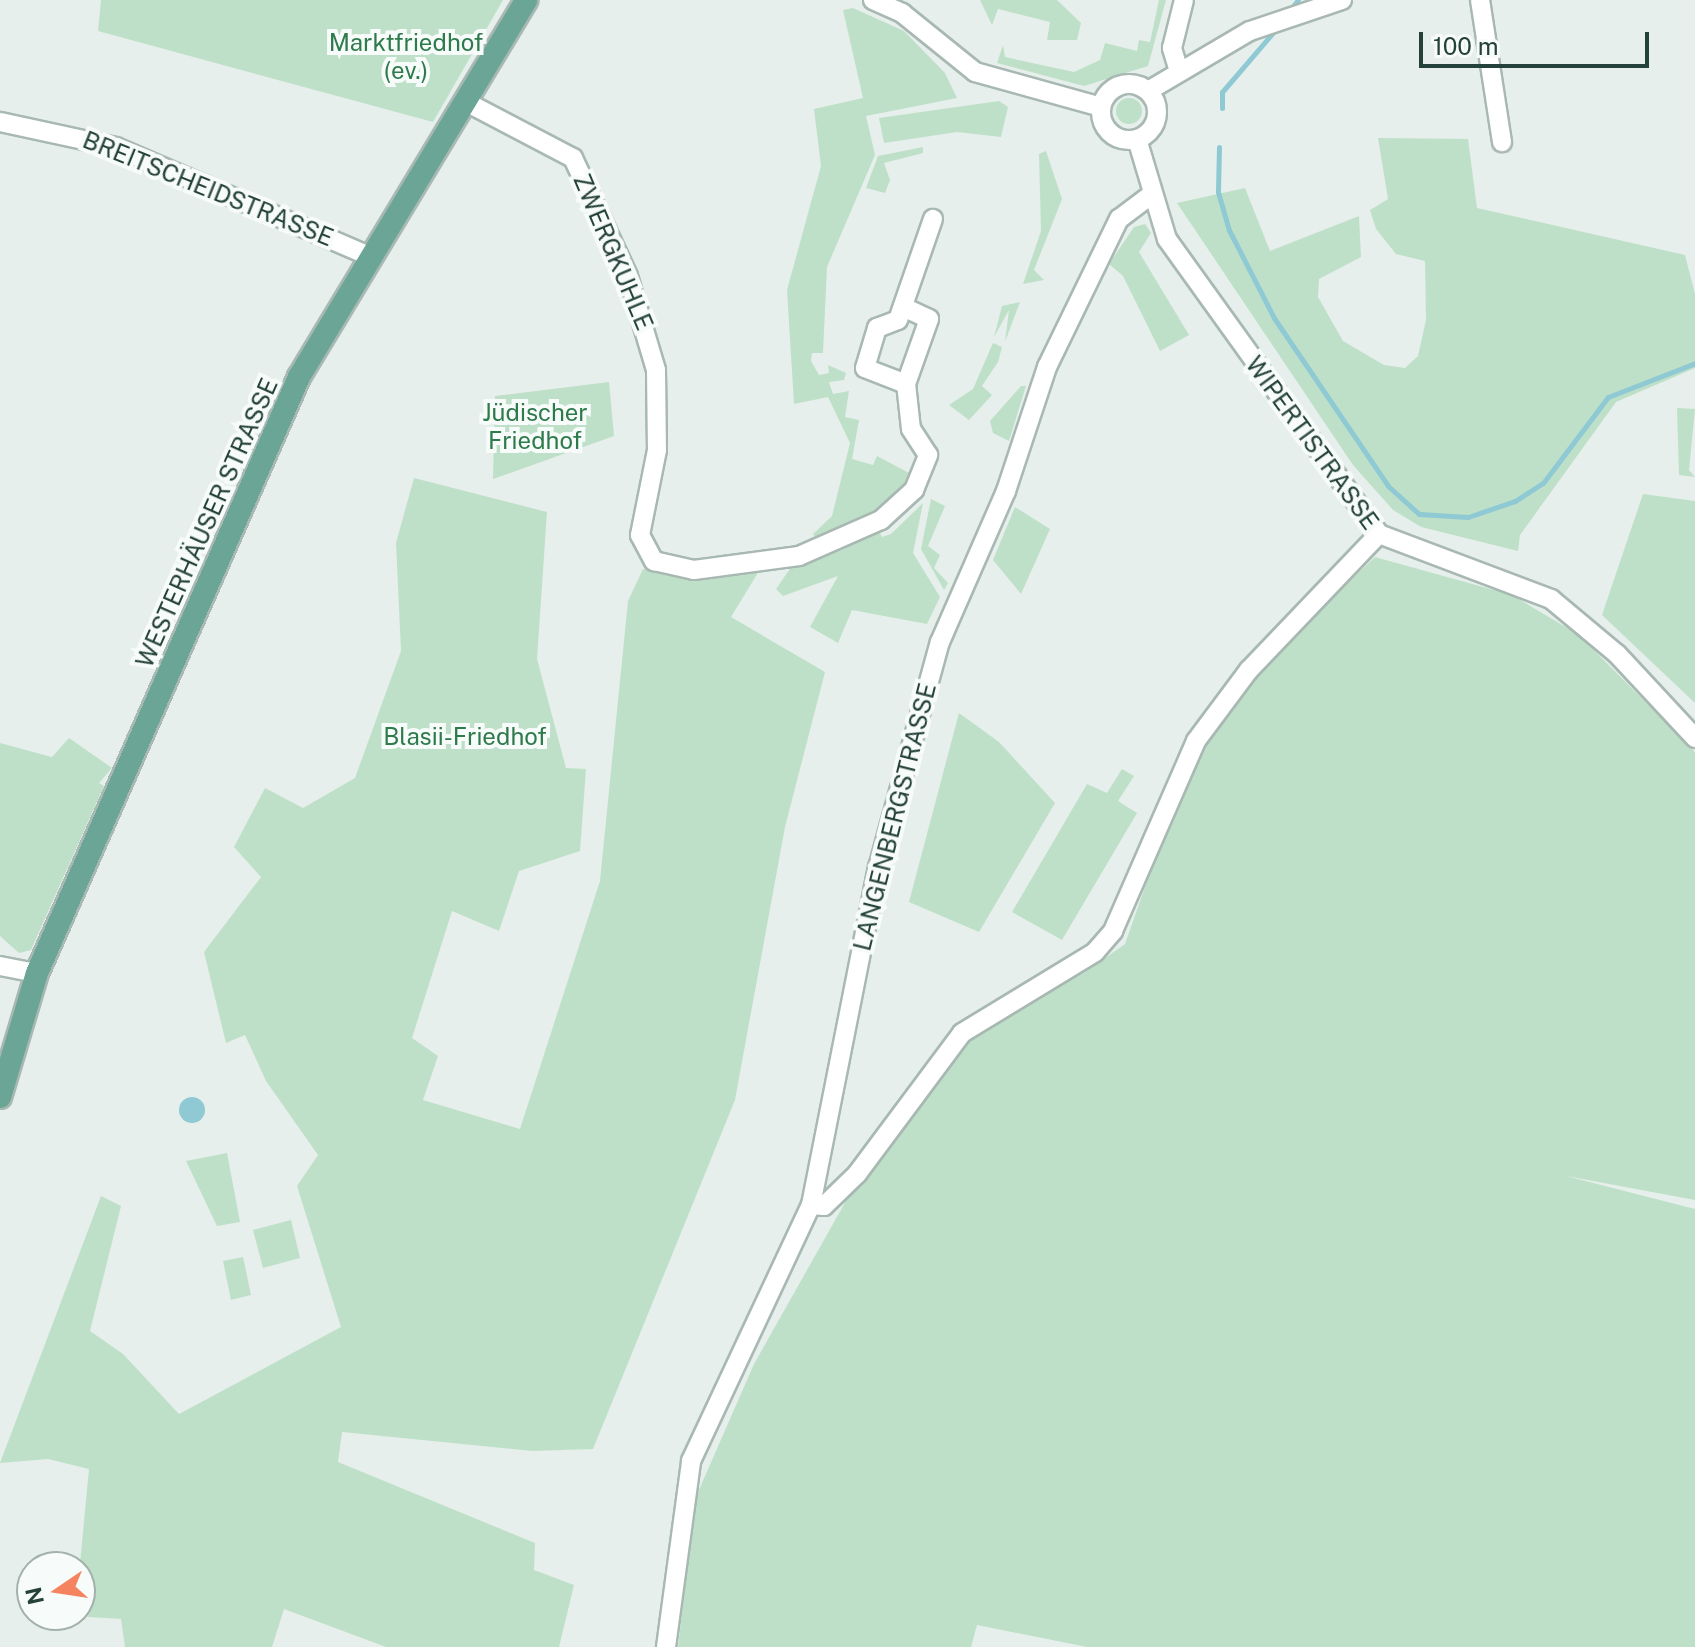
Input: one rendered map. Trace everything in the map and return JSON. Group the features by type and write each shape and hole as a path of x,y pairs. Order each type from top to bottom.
{"main road":[{"name":"WESTERHÄUSER STRASSE","path":"0,1097 37,973 299,377 367,255 526,0"}],"street":[{"path":"873,0 902,13 969,69 1051,97 1101,107"},
{"path":"1178,68 1172,48 1184,0"},
{"path":"1101,107 1119,85 1148,91 1178,68 1273,21 1342,0"},
{"path":"1480,0 1502,142"},
{"path":"1101,107 1110,133 1137,139 1156,121 1148,91"},
{"name":"ZWERGKUHLE","path":"464,101 573,158 628,276 656,370 657,450 640,535 644,548 654,561 694,570 793,557 881,520 920,483 928,455 911,429 906,384"},
{"name":"BREITSCHEIDSTRASSE","path":"0,122 116,147 367,255"},
{"name":"WIPERTISTRASSE","path":"1137,139 1150,196 1186,269 1379,534 1551,599 1617,654 1695,738"},
{"name":"LANGENBERGSTRASSE","path":"666,1647 691,1461 811,1205 878,868 940,642 1006,491 1047,367 1119,219 1150,196"},
{"path":"903,307 929,319 906,384 865,368 877,328 898,320 933,219"},
{"path":"811,1205 824,1206 857,1174 962,1033 1095,952 1113,931 1203,731 1249,670 1379,534"},
{"path":"2,959 37,973"}],"green space":[{"name":"Marktfriedhof (ev.)","path":"101,0 503,0 433,122 98,31"},
{"path":"980,0 1057,0 1081,23 1077,40 1047,40 1050,22 998,9 992,25"},
{"path":"1159,0 1166,0 1148,66 1084,86 997,63 1003,45 1005,57 1074,72 1100,60 1105,43 1137,51 1139,40 1150,42"},
{"path":"853,8 904,31 945,73 957,98 866,116 875,155 827,267 823,353 812,353 811,361 819,375 829,373 828,365 846,373 844,380 829,382 833,394 849,391 845,417 859,420 852,459 873,465 877,456 913,475 884,509 819,544 813,534 832,516 850,443 828,397 794,404 787,290 821,166 814,109 863,98 843,10"},
{"path":"1129,98 1138,102 1142,111 1138,120 1129,124 1120,120 1116,111 1120,102"},
{"path":"999,101 1008,107 1001,137 957,132 884,143 879,118"},
{"path":"1378,138 1468,139 1477,208 1685,255 1695,294 1695,368 1616,402 1520,535 1518,551 1421,527 1393,510 1353,465 1177,203 1245,188 1270,251 1359,216 1361,257 1319,279 1318,297 1343,341 1384,365 1405,368 1418,356 1426,320 1425,261 1396,254 1376,229 1370,210 1388,199"},
{"path":"923,147 923,153 884,163 890,180 885,193 866,188 878,156"},
{"path":"1046,151 1062,199 1034,270 1044,280 1023,284 1041,231 1039,154"},
{"path":"1145,224 1151,233 1139,252 1189,335 1160,351 1123,276 1109,264 1134,227"},
{"path":"1020,302 1005,342 1009,310 994,337 1002,306"},
{"path":"993,343 1002,347 998,362 982,386 992,395 969,420 949,405 973,389"},
{"name":"Jüdischer Friedhof","path":"609,382 614,436 493,479 495,396"},
{"path":"1021,386 1026,386 1009,441 993,433 990,421"},
{"path":"1677,408 1695,409 1689,470 1695,477 1679,475"},
{"name":"Blasii-Friedhof","path":"414,478 547,512 537,659 566,768 586,769 580,851 519,871 499,931 452,911 412,1038 438,1056 423,1100 520,1129 600,881 628,601 643,569 695,578 759,571 731,617 825,672 785,827 735,1100 593,1449 532,1451 342,1432 338,1462 535,1543 534,1570 574,1585 559,1647 386,1647 284,1609 272,1647 125,1647 121,1619 96,1617 96,1551 81,1551 89,1469 48,1459 0,1463 101,1196 121,1206 90,1331 123,1354 179,1414 341,1327 297,1186 318,1155 266,1081 245,1035 226,1043 204,952 261,877 234,847 265,788 303,808 355,778 401,651 396,543"},
{"path":"1643,494 1695,501 1695,703 1602,615"},
{"path":"931,499 945,506 928,546 940,555 934,568 948,583 944,590 921,549"},
{"path":"923,503 913,553 940,597 927,624 852,610 838,643 810,627 838,576 783,596 776,589 794,563 842,550 877,527 882,537 891,534"},
{"path":"1015,507 1050,529 1021,594 993,560"},
{"path":"1375,557 1512,595 1579,635 1695,752 1695,1200 1566,1176 1695,1209 1695,1647 1087,1647 977,1625 971,1647 678,1647 695,1499 754,1364 851,1192 978,1026 1084,973 1125,944 1167,824 1221,716 1258,668"},
{"path":"959,713 999,742 1055,803 979,932 909,902"},
{"path":"69,738 112,768 99,783 104,786 31,950 19,953 0,936 0,743 52,757"},
{"path":"1122,769 1134,776 1118,801 1137,813 1062,940 1012,912 1087,784 1107,793"},
{"path":"227,1153 240,1222 217,1226 186,1161"},
{"path":"291,1220 300,1258 263,1268 253,1230"},
{"path":"243,1257 251,1295 231,1300 223,1261"}],"water":[{"path":"192,1097 201,1101 205,1110 201,1119 192,1123 183,1119 179,1110 183,1101"}],"waterway":[{"path":"1289,11 1298,0"},
{"path":"1222,108 1222,92 1276,29"},
{"path":"1219,147 1218,192 1229,230 1274,318 1388,486 1419,514 1468,517 1515,501 1543,483 1608,397 1695,363"}]}
